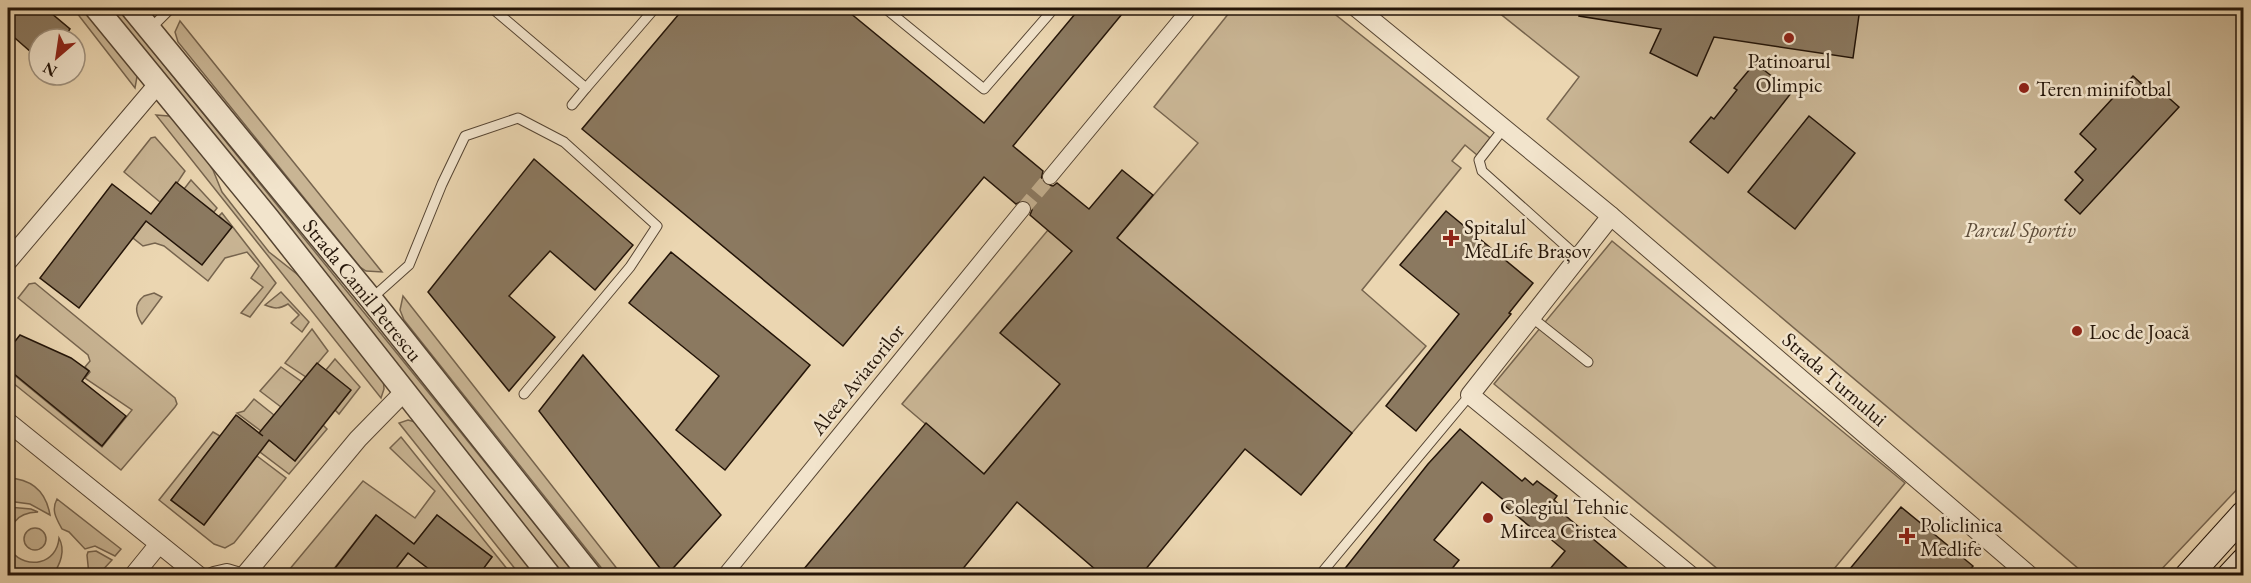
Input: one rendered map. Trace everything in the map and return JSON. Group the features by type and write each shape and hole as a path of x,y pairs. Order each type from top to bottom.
{"main road":[{"path":"2188,576 2244,514"},
{"path":"2230,576 2244,561"}],"street":[{"name":"Strada Camil Petrescu","path":"96,8 405,391 550,576"},
{"name":"Strada Camil Petrescu","path":"132,8 371,299 591,576"},
{"path":"1050,177 1190,8"},
{"name":"Strada Turnului","path":"1357,8 1611,216 2030,576"},
{"path":"8,261 158,84"},
{"name":"Aleea Aviatorilor","path":"724,576 1023,209"},
{"path":"1611,216 1470,394 1690,576"},
{"path":"244,576 358,439 405,391"},
{"path":"8,422 199,576"},
{"path":"133,576 159,544"},
{"path":"214,576 227,573 237,576"}],"lane":[{"path":"150,29 171,8"},
{"path":"492,8 586,88"},
{"path":"572,105 655,8"},
{"path":"885,8 984,89 1050,13 1043,8"},
{"path":"371,299 409,265 442,184 465,136 519,118 564,142 657,226 630,267 524,394"},
{"path":"1504,128 1479,160 1482,171 1578,257"},
{"path":"1530,316 1588,362"},
{"path":"1319,576 1470,394"}],"green space":[{"path":"73,8 85,8 138,71 135,88"},
{"path":"108,8 118,8 576,575 563,575"},
{"path":"1233,8 1327,8 1490,138 1477,155 1465,145 1452,161 1461,168 1362,290 1426,346 1352,433 1117,238 1198,143 1154,107"},
{"name":"Parcul Sportiv","path":"1493,8 2243,8 2243,483 2156,575 2086,575 1547,119 1579,77"},
{"path":"180,21 382,272 366,271 360,267 178,42 175,32"},
{"path":"156,115 169,116 176,120 213,170 222,192 269,252 307,282 383,376 384,389 381,398"},
{"path":"155,137 185,171 160,202 124,172 151,138"},
{"path":"191,180 217,208 214,212 184,189"},
{"path":"222,213 276,283 250,317 241,313 263,287 251,278 259,266 247,252 225,258 208,281 164,246 155,243 143,246 133,238 146,221 232,227 219,216"},
{"path":"1048,230 1072,251 1060,384 984,474 902,404"},
{"path":"1612,241 1905,483 1829,575 1725,575 1494,384"},
{"path":"35,283 175,398 177,404 175,407 121,470 8,379 8,370 102,447 132,410 85,378 90,372 85,367 90,361 88,355 18,298 29,284"},
{"path":"281,292 309,322 302,332 291,323 299,315 288,304 277,308 265,305"},
{"path":"154,293 162,297 142,324 138,316 137,305 144,296"},
{"path":"403,296 622,575 607,575 404,320 400,310"},
{"path":"312,329 328,351 306,377 285,363"},
{"path":"335,359 360,387 339,414 335,410 350,390 326,370"},
{"path":"281,367 302,382 281,407 260,391"},
{"path":"254,399 274,415 261,431 237,413 244,411"},
{"path":"408,420 415,422 539,575 520,575 399,423"},
{"path":"323,425 327,429 289,474 260,452 269,440 295,461"},
{"path":"213,432 220,436 171,500 204,525 257,456 286,478 234,543 225,548 214,544 159,500"},
{"path":"401,437 512,575 478,575 492,557 437,515 414,544 376,515 329,575 284,576 363,481 415,518 435,491 390,448"},
{"path":"8,478 24,481 36,488 45,500 50,515 30,504 8,501"},
{"path":"57,499 121,549 115,556 95,546 85,549 69,532 62,529 54,510"},
{"path":"8,507 31,509 38,512 23,515 14,522 8,547"},
{"path":"31,528 39,528 46,535 46,543 39,550 31,550 24,543 24,535"},
{"path":"59,538 62,553 53,575 9,575 8,559 12,552 25,561 40,562 53,554"},
{"path":"96,551 112,560 98,575 89,575 87,555 88,552"},
{"path":"408,553 438,575 390,576"}],"building":[{"path":"8,8 45,8 68,27 27,27 27,49 8,32"},
{"path":"684,8 844,8 984,123 1080,8 1127,8 1013,146 1043,171 1041,180 1045,184 1053,186 1057,183 1089,209 1122,170 1153,195 1117,238 1352,433 1301,495 1245,449 1140,576 1103,576 1017,502 957,576 798,576 926,423 984,474 1060,384 1000,333 1072,251 1030,215 1032,210 1029,202 1024,200 1016,204 984,177 843,346 582,129"},
{"name":"Patinoarul Olimpic","path":"1580,8 1860,8 1853,58 1714,37 1697,76 1650,53 1661,29 1579,16"},
{"path":"1755,63 1792,92 1728,173 1690,142 1711,117 1714,119 1737,90 1734,88"},
{"path":"2133,76 2156,97 2161,91 2179,107 2080,214 2065,200 2083,180 2075,172 2096,149 2080,134"},
{"path":"1809,116 1855,153 1795,229 1748,192"},
{"path":"534,159 633,245 595,290 550,251 509,296 555,337 509,391 428,292"},
{"path":"176,182 232,227 202,265 146,221 79,308 40,278 112,184 151,214"},
{"path":"1446,211 1533,283 1509,313 1511,314 1416,431 1386,406 1459,314 1400,265"},
{"path":"671,252 810,365 725,470 676,430 719,376 629,303"},
{"path":"20,335 71,358 89,371 82,381 126,416 102,446 8,369 8,350"},
{"path":"583,355 721,515 666,576 539,411"},
{"path":"317,363 351,390 295,461 269,440 204,525 171,500 236,415 259,433"},
{"name":"Colegiul Tehnic Mircea Cristea","path":"1460,429 1522,481 1525,478 1533,485 1537,481 1557,496 1554,500 1562,507 1560,511 1637,576 1544,576 1565,551 1542,532 1540,535 1504,505 1507,503 1482,482 1434,540 1459,560 1446,576 1339,576 1428,464"},
{"name":"Policlinica Medlife","path":"1901,507 1973,566 1965,576 1844,576"},
{"path":"376,515 414,544 437,515 492,557 478,576 438,576 408,553 390,576 329,576"}],"tunnel":[{"path":"1023,209 1050,177"}],"place":[{"name":"Patinoarul Olimpic","path":"1789,38"},
{"name":"Teren minifotbal","path":"2024,88"},
{"name":"Spitalul MedLife Brașov","path":"1451,238"},
{"name":"Loc de Joacă","path":"2077,331"},
{"name":"Colegiul Tehnic Mircea Cristea","path":"1488,518"},
{"name":"Policlinica Medlife","path":"1907,536"}]}
